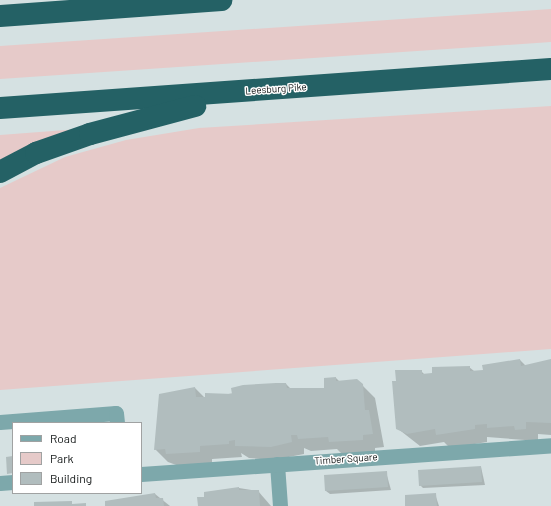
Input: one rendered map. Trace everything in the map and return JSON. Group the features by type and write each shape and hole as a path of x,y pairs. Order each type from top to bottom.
{"highway":[{"path":"0,16 221,0"},
{"name":"Leesburg Pike","path":"0,108 551,69"},
{"path":"0,172 36,153 142,117 273,89"}],"street":[{"path":"0,422 116,413 118,422"},
{"name":"Timber Square","path":"142,474 551,445"},
{"path":"277,464 280,506"},
{"path":"0,483 12,482"}],"green space":[{"path":"551,9 551,42 0,79 0,46"},
{"path":"551,106 551,349 0,390 0,188 65,157 126,140 199,128"},
{"path":"79,129 0,163 0,135"}],"building":[{"path":"520,359 521,366 551,359 551,423 526,422 526,429 515,430 514,426 487,428 487,424 475,425 475,429 436,435 435,429 407,434 396,429 392,381 396,381 395,370 422,370 422,374 432,373 432,367 470,366 470,371 483,370 482,365"},
{"path":"336,377 336,381 357,379 363,384 365,410 369,410 373,434 363,435 363,440 329,442 328,437 298,439 297,435 291,435 292,442 271,447 235,446 235,440 229,441 229,444 200,446 200,452 166,454 165,449 154,450 159,394 195,387 196,397 205,397 205,393 232,394 231,388 243,385 276,383 286,383 287,388 324,388 324,378"},
{"path":"12,456 12,473 7,474 6,457"},
{"path":"481,466 482,482 419,486 418,470"},
{"path":"387,471 388,487 325,491 324,475"},
{"path":"239,487 239,490 259,490 260,506 198,506 197,497 204,497 204,492"},
{"path":"155,493 156,498 163,498 164,506 105,506 105,501"},
{"path":"436,493 437,506 405,506 405,495"},
{"path":"72,501 72,504 86,503 86,506 34,506 34,502"}]}
